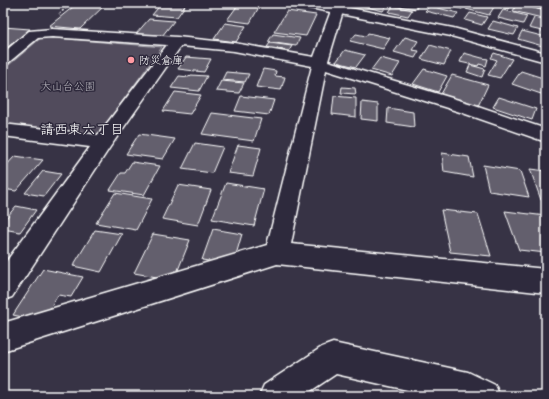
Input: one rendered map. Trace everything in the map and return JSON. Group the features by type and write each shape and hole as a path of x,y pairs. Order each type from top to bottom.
{"street":[{"path":"304,3 340,6 453,32 546,58"},
{"path":"534,3 546,6"},
{"path":"277,253 320,63 340,6"},
{"path":"3,60 34,34 52,33 177,41 234,47 320,63 466,108 546,136"},
{"path":"3,288 103,142 177,41"},
{"path":"3,130 103,142"},
{"path":"3,337 277,253 546,281"},
{"path":"275,396 333,358 468,388 484,396"}],"green space":[{"name":"大山台公園","path":"42,37 162,47 97,136 3,125 3,70"}],"building":[{"path":"78,3 107,3 80,29 49,26"},
{"path":"162,3 187,3 177,17 152,15"},
{"path":"366,3 387,5 383,11 363,6"},
{"path":"397,3 419,3 416,9 395,5"},
{"path":"471,3 494,7 489,15 466,9"},
{"path":"485,3 512,3 509,9"},
{"path":"442,4 466,4 462,9"},
{"path":"517,4 546,11 546,19 513,11"},
{"path":"238,5 259,7 250,23 227,20"},
{"path":"393,6 412,10 408,16 389,12"},
{"path":"430,6 458,13 454,18 425,11"},
{"path":"503,10 527,16 523,24 498,18"},
{"path":"287,11 316,15 306,36 274,32"},
{"path":"470,13 487,17 482,25 465,20"},
{"path":"534,18 546,21 546,32 529,28"},
{"path":"149,19 174,21 162,36 136,34"},
{"path":"493,21 518,28 514,35 488,29"},
{"path":"225,23 246,26 236,42 214,39"},
{"path":"3,27 30,29 3,51"},
{"path":"522,31 546,37 546,47 518,39"},
{"path":"368,33 390,38 383,49 350,41 356,34 366,36"},
{"path":"273,34 300,38 296,46 268,42"},
{"path":"405,37 418,41 412,50 419,51 415,58 394,52"},
{"path":"270,43 292,46 289,51 267,47"},
{"path":"430,45 451,51 444,65 421,59"},
{"path":"345,50 365,55 356,67 336,62"},
{"path":"464,53 488,59 486,66 479,64 478,66 460,62"},
{"path":"494,53 512,59 500,78 488,75 497,60 491,58"},
{"path":"186,57 211,59 204,72 178,69"},
{"path":"380,58 400,63 392,76 371,70"},
{"path":"470,65 485,69 482,77 467,72"},
{"path":"263,69 276,71 275,76 285,77 281,90 256,87"},
{"path":"424,69 447,76 438,92 413,84"},
{"path":"521,71 546,79 546,90 544,95 512,84"},
{"path":"226,72 249,74 245,82 222,80"},
{"path":"191,75 207,76 199,91 171,88 179,76 189,77"},
{"path":"452,75 488,85 478,106 441,94"},
{"path":"221,81 244,83 239,93 216,91"},
{"path":"342,87 355,88 356,94 341,93"},
{"path":"175,92 201,95 190,114 163,111"},
{"path":"241,96 274,100 269,115 235,111"},
{"path":"334,96 356,98 356,117 332,114"},
{"path":"499,97 536,109 532,120 493,107"},
{"path":"362,102 378,104 378,121 361,119"},
{"path":"388,108 413,112 414,127 387,123"},
{"path":"212,113 261,119 254,141 202,134"},
{"path":"139,134 175,139 163,159 126,154"},
{"path":"195,143 223,147 212,173 182,169"},
{"path":"238,145 261,148 253,176 228,173"},
{"path":"442,153 469,157 473,177 444,172"},
{"path":"15,156 43,160 16,191 3,189 3,169"},
{"path":"132,162 160,166 144,195 110,190 121,173 125,173"},
{"path":"483,165 520,171 529,197 489,191"},
{"path":"530,169 546,171 546,201 541,200"},
{"path":"43,171 61,174 44,196 25,193"},
{"path":"226,183 264,189 254,226 212,219"},
{"path":"178,185 211,190 198,225 162,219"},
{"path":"115,193 152,199 136,230 96,223"},
{"path":"16,206 36,210 20,232 3,229 3,222"},
{"path":"441,210 478,214 491,256 450,252"},
{"path":"505,211 546,216 546,253 519,250"},
{"path":"213,229 242,234 233,265 202,260"},
{"path":"95,230 122,234 101,272 73,266"},
{"path":"153,234 190,240 174,280 134,273"},
{"path":"43,269 83,277 71,297 58,295 42,321 13,315"}],"place":[{"name":"防災倉庫","path":"131,60"}],"district":[{"name":"請西東六丁目","path":"82,129"}]}
